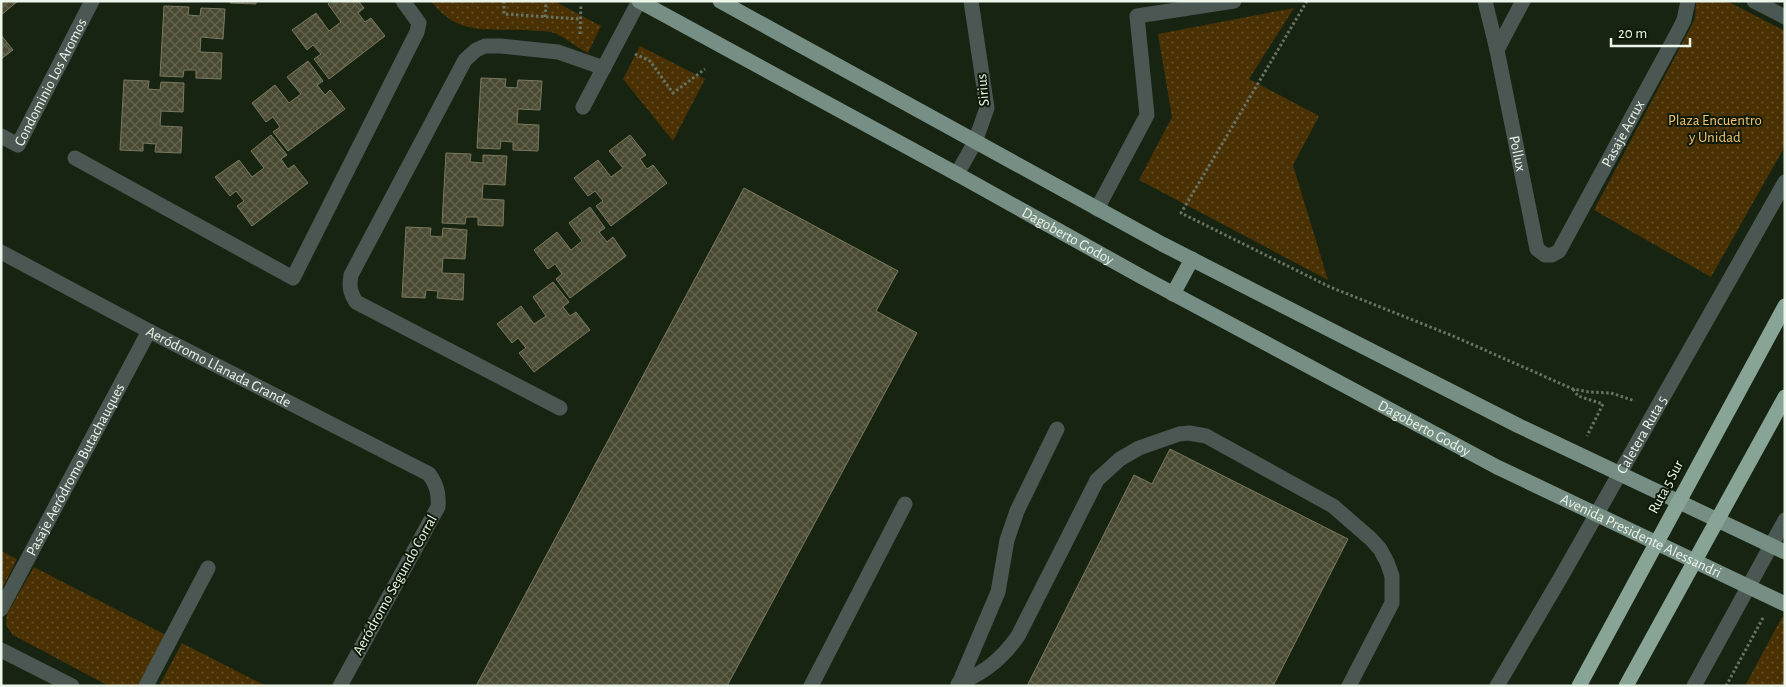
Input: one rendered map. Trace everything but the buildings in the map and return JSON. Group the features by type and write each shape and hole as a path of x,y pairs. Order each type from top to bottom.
{"highway":[{"name":"Ruta 5 Sur","path":"1578,686 1785,306"},
{"path":"1626,686 1785,397"}],"main road":[{"name":"Dagoberto Godoy","path":"639,1 1173,294 1497,467"},
{"path":"720,1 1097,209 1192,259 1519,426 1785,552"},
{"path":"1173,294 1192,259"},
{"name":"Avenida Presidente Alessandri","path":"1497,467 1785,604"}],"street":[{"name":"Condominio Los Aromos","path":"1,136 18,145 92,1"},
{"path":"75,158 293,278 417,32 418,23 403,1"},
{"path":"583,107 639,1"},
{"name":"Sirius","path":"956,174 975,142 987,108 971,1"},
{"path":"1097,209 1147,115 1137,16 1234,1"},
{"name":"Pollux","path":"1485,1 1538,248 1545,255"},
{"path":"1497,50 1523,1"},
{"name":"Pasaje Acrux","path":"1545,255 1552,255 1559,251 1679,30 1684,20 1688,1"},
{"path":"1754,1 1785,17"},
{"path":"560,408 356,302 350,294 349,286 351,275 465,60 476,50 485,46 501,46 558,52 604,68"},
{"name":"Caletera Ruta 5","path":"1497,686 1571,560 1785,182"},
{"name":"Aeródromo Llanada Grande","path":"1,252 149,331 423,470 435,482"},
{"name":"Pasaje Aeródromo Butachauques","path":"1,609 149,331"},
{"path":"958,685 998,592 1007,540 1017,511 1057,429"},
{"path":"958,685 978,675 996,662 1018,636 1097,480 1120,459 1140,448 1169,436 1189,433 1206,436 1333,506 1380,549 1388,562 1392,576 1392,603 1349,686"},
{"name":"Aeródromo Segundo Corral","path":"340,686 438,506 439,495 435,482"},
{"path":"811,686 906,504"},
{"path":"1694,686 1785,520"},
{"path":"146,686 208,568"},
{"path":"1,650 72,686"}],"path":[{"path":"504,1 504,14 580,19"},
{"path":"545,17 546,1"},
{"path":"1307,1 1181,213 1330,288 1453,336 1573,389 1611,393 1635,401"},
{"path":"580,34 581,4"},
{"path":"616,44 650,61 673,93 705,70"},
{"path":"1573,389 1578,396 1603,404 1587,437"},
{"path":"1726,686 1767,611"}],"green space":[{"path":"431,1 554,1 601,26 588,53 551,32 492,30 466,26 442,13"},
{"name":"Plaza Encuentro y Unidad","path":"1696,1 1727,1 1785,31 1785,146 1711,277 1594,210 1695,19"},
{"path":"1294,8 1249,79 1319,116 1293,165 1328,280 1139,180 1172,117 1158,34"},
{"path":"640,46 705,79 673,141 623,79"},
{"path":"1,551 17,559 1,591"},
{"path":"34,567 166,635 140,686 109,686 13,635 6,625 7,614"},
{"path":"1782,617 1785,618 1785,686 1745,686"},
{"path":"182,643 266,686 159,686"}]}
